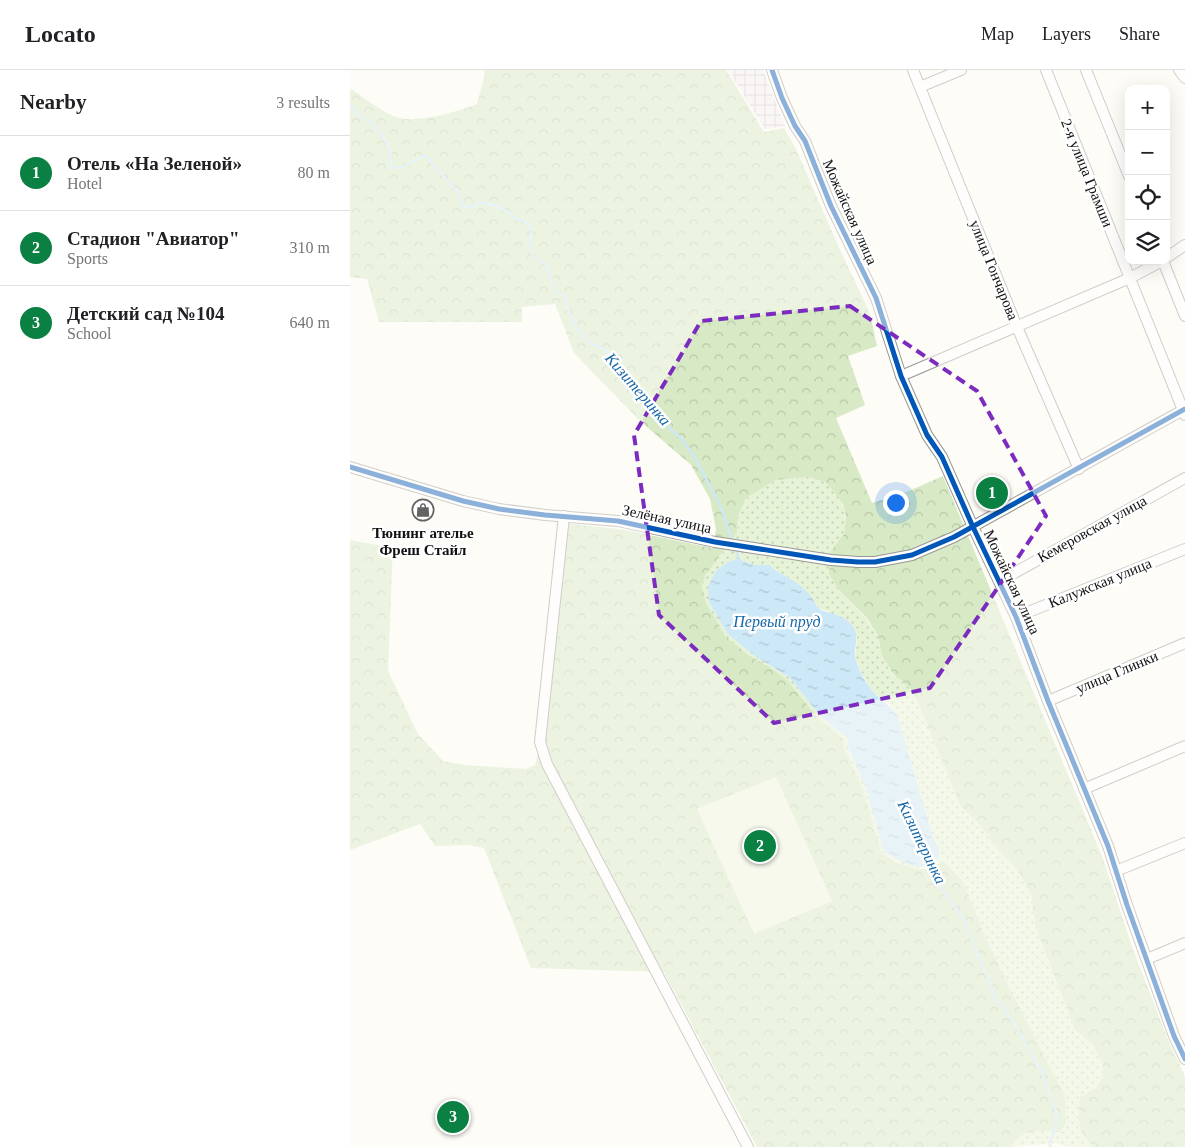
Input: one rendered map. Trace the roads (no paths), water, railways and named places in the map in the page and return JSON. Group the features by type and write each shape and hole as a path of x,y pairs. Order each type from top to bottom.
{"street":[{"name":"Можайская улица","path":"772,70 795,126 805,141 831,206 876,298 902,376 927,435 942,457 1016,617 1048,701 1108,846 1174,1036 1185,1059"},
{"name":"улица Гончарова","path":"913,70 1017,327 1078,468"},
{"path":"920,87 962,70"},
{"name":"2-я улица Грамши","path":"1046,70 1184,411"},
{"path":"1086,70 1129,175"},
{"path":"1179,70 1185,78"},
{"path":"1170,255 1185,244"},
{"path":"902,376 1130,278 1154,265"},
{"path":"1164,265 1185,316"},
{"name":"Зелёная улица","path":"350,467 463,501 499,509 545,516 618,521 715,542 831,560 858,562 894,559 942,543 1184,411"},
{"name":"Кемеровская улица","path":"1000,581 1185,478"},
{"path":"564,516 540,742 547,764 748,1147"},
{"name":"Калужская улица","path":"1016,617 1185,549"},
{"name":"улица Глинки","path":"1048,701 1185,644"},
{"path":"1084,789 1185,746"},
{"path":"1116,871 1185,843"},
{"path":"1147,959 1185,943"},
{"path":"1174,1036 1185,1039"}],"water":[{"name":"Первый пруд","path":"738,559 755,565 770,565 802,587 819,609 843,618 854,628 856,632 855,657 860,672 873,691 897,715 932,834 939,850 939,858 931,863 917,866 904,863 884,851 866,788 848,747 849,739 821,717 790,678 752,654 728,634 709,602 708,587 716,571 728,562"}],"waterway":[{"name":"Кизитеринка","path":"350,103 356,113 373,124 383,137 390,150 391,167 401,168 425,155 459,194 463,206 473,207 481,202 496,206 509,212 514,219 522,220 532,228 530,242 533,257 546,264 556,291 565,297 575,325 587,341 606,350 617,368 668,427 681,438 694,456 720,505 733,543"},
{"path":"735,548 740,561"},
{"name":"Кизитеринка","path":"928,863 945,893 964,920 996,999 1012,1020 1042,1072 1056,1111 1056,1128 1049,1144 1051,1147"}],"place":[{"name":"Отель «На Зеленой»","path":"992,493"},
{"name":"Тюнинг ателье Фреш Стайл","path":"423,510"},
{"name":"Стадион \"Авиатор\"","path":"760,846"},
{"name":"Детский сад №104","path":"453,1117"}]}
